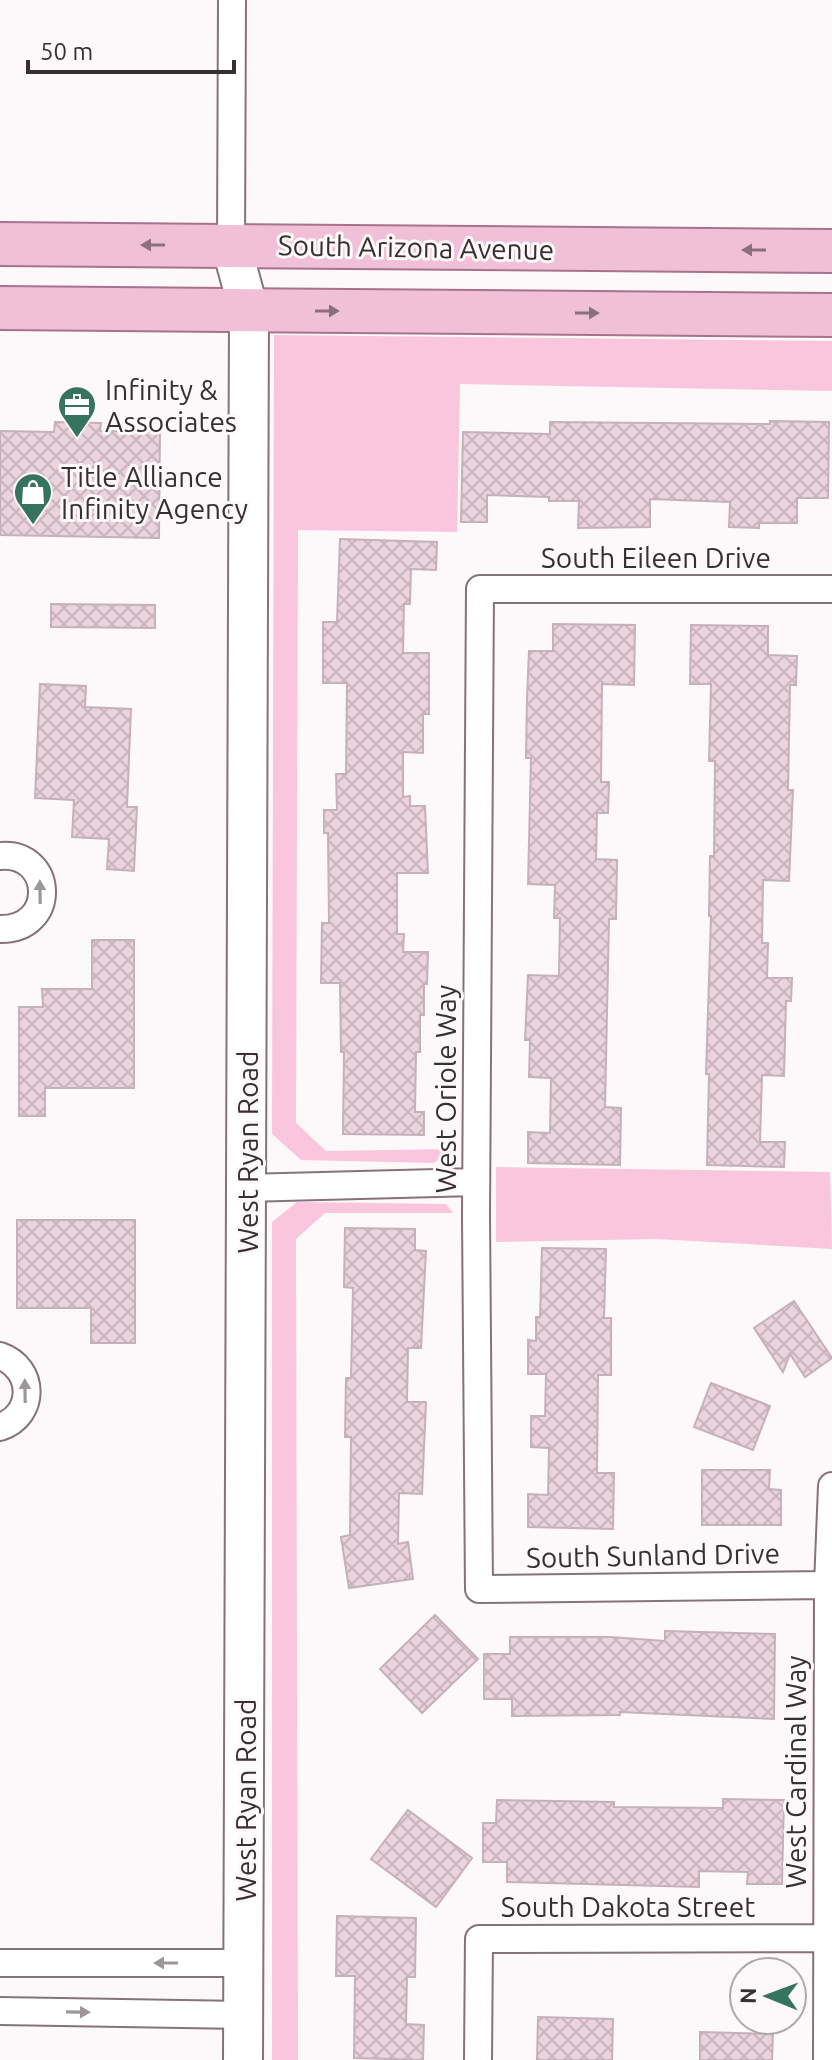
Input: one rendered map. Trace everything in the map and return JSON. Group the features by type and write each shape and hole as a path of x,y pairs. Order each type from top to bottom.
{"main road":[{"name":"South Arizona Avenue","path":"0,244 832,251"},
{"path":"0,308 832,315"}],"street":[{"path":"231,245 232,0"},
{"name":"West Ryan Road","path":"231,245 249,311 243,2060"},
{"name":"South Eileen Drive","path":"480,589 832,589"},
{"name":"West Oriole Way","path":"479,1589 476,1182 480,589"},
{"path":"0,856 17,857 28,862 36,871 43,895 40,907 24,925 0,929"},
{"path":"247,1188 476,1182"},
{"path":"0,1356 15,1363 23,1372 28,1395 18,1417 0,1427"},
{"name":"West Cardinal Way","path":"827,2060 828,1585 832,1486"},
{"name":"South Sunland Drive","path":"479,1589 828,1585"},
{"name":"South Dakota Street","path":"478,2060 479,1939 826,1938"},
{"path":"0,1963 244,1963"},
{"path":"0,2011 243,2015"}],"shaded area":[{"path":"274,335 832,341 832,391 460,384 457,532 298,530 296,1123 326,1151 451,1149 434,1163 301,1160 272,1134"},
{"path":"496,1167 830,1172 832,1249 657,1239 496,1242"},
{"path":"297,1202 446,1204 453,1213 325,1213 296,1239 298,2060 272,2060 272,1222"}],"building":[{"path":"770,421 829,422 828,498 797,498 797,523 759,523 759,528 729,527 730,502 650,499 650,527 578,528 579,501 487,495 487,522 461,522 463,432 550,434 550,422 770,424"},
{"path":"55,422 101,423 100,431 160,432 159,538 0,535 0,431 54,432"},
{"path":"340,539 437,542 436,570 411,569 410,604 404,604 403,653 429,653 429,714 423,714 423,753 403,752 403,797 410,796 410,806 425,806 428,873 397,873 397,934 404,934 403,952 428,952 424,1015 420,1015 420,1052 416,1052 415,1112 424,1112 424,1135 343,1134 344,1052 341,1052 340,983 321,983 322,923 329,923 328,833 324,833 324,810 337,810 336,774 346,774 347,683 323,683 323,622 337,622"},
{"path":"51,604 155,605 155,628 51,627"},
{"path":"553,624 635,625 634,685 602,684 601,782 609,782 608,813 597,813 596,859 617,860 616,919 609,919 605,1107 621,1108 620,1165 528,1163 528,1132 550,1133 551,1078 529,1077 530,1040 525,1040 528,975 559,976 560,918 554,918 555,885 528,884 531,758 526,758 529,651 553,651"},
{"path":"691,625 768,626 768,655 797,656 796,685 790,685 788,790 793,790 789,881 763,880 762,943 768,943 767,978 792,978 791,1001 786,1001 784,1076 762,1075 760,1142 785,1142 784,1167 707,1165 710,856 714,856 715,761 709,761 711,684 690,684"},
{"path":"40,684 86,686 85,707 131,709 127,807 137,807 134,871 107,869 109,839 72,837 74,800 35,798"},
{"path":"92,940 134,940 134,1088 45,1088 45,1116 19,1116 19,1007 43,1007 42,989 92,989"},
{"path":"17,1220 135,1220 135,1343 91,1343 91,1308 17,1308"},
{"path":"345,1228 415,1229 415,1250 426,1251 421,1348 408,1348 407,1402 426,1402 422,1494 399,1493 398,1544 408,1542 413,1579 349,1588 341,1537 350,1535 351,1437 345,1437 346,1378 351,1378 353,1288 344,1287"},
{"path":"542,1248 606,1249 604,1318 611,1318 611,1375 598,1375 597,1473 614,1473 613,1529 528,1527 528,1494 548,1495 549,1448 531,1447 531,1416 545,1416 546,1374 528,1374 528,1340 536,1341 536,1317 540,1317"},
{"path":"794,1301 832,1358 805,1377 790,1354 783,1372 754,1328"},
{"path":"711,1383 770,1406 753,1450 694,1427"},
{"path":"702,1470 770,1470 769,1489 781,1490 781,1525 702,1525"},
{"path":"435,1615 478,1659 422,1713 380,1669"},
{"path":"665,1631 775,1634 774,1719 620,1712 620,1715 512,1716 512,1699 484,1699 484,1654 510,1654 510,1637 610,1637 665,1641"},
{"path":"723,1799 784,1800 782,1884 747,1884 748,1872 699,1871 699,1887 507,1882 507,1862 483,1862 483,1823 496,1823 497,1800 614,1802 614,1807 723,1808"},
{"path":"408,1810 472,1858 436,1907 371,1859"},
{"path":"337,1916 416,1918 415,1977 407,1977 406,2024 424,2025 423,2060 354,2058 355,1976 336,1976"},
{"path":"538,2017 613,2019 612,2060 537,2060"},
{"path":"700,2032 728,2033 728,2036 773,2036 772,2060 700,2060"}],"place":[{"name":"Infinity & Associates","path":"77,439"},
{"name":"Title Alliance Infinity Agency","path":"33,526"}]}
